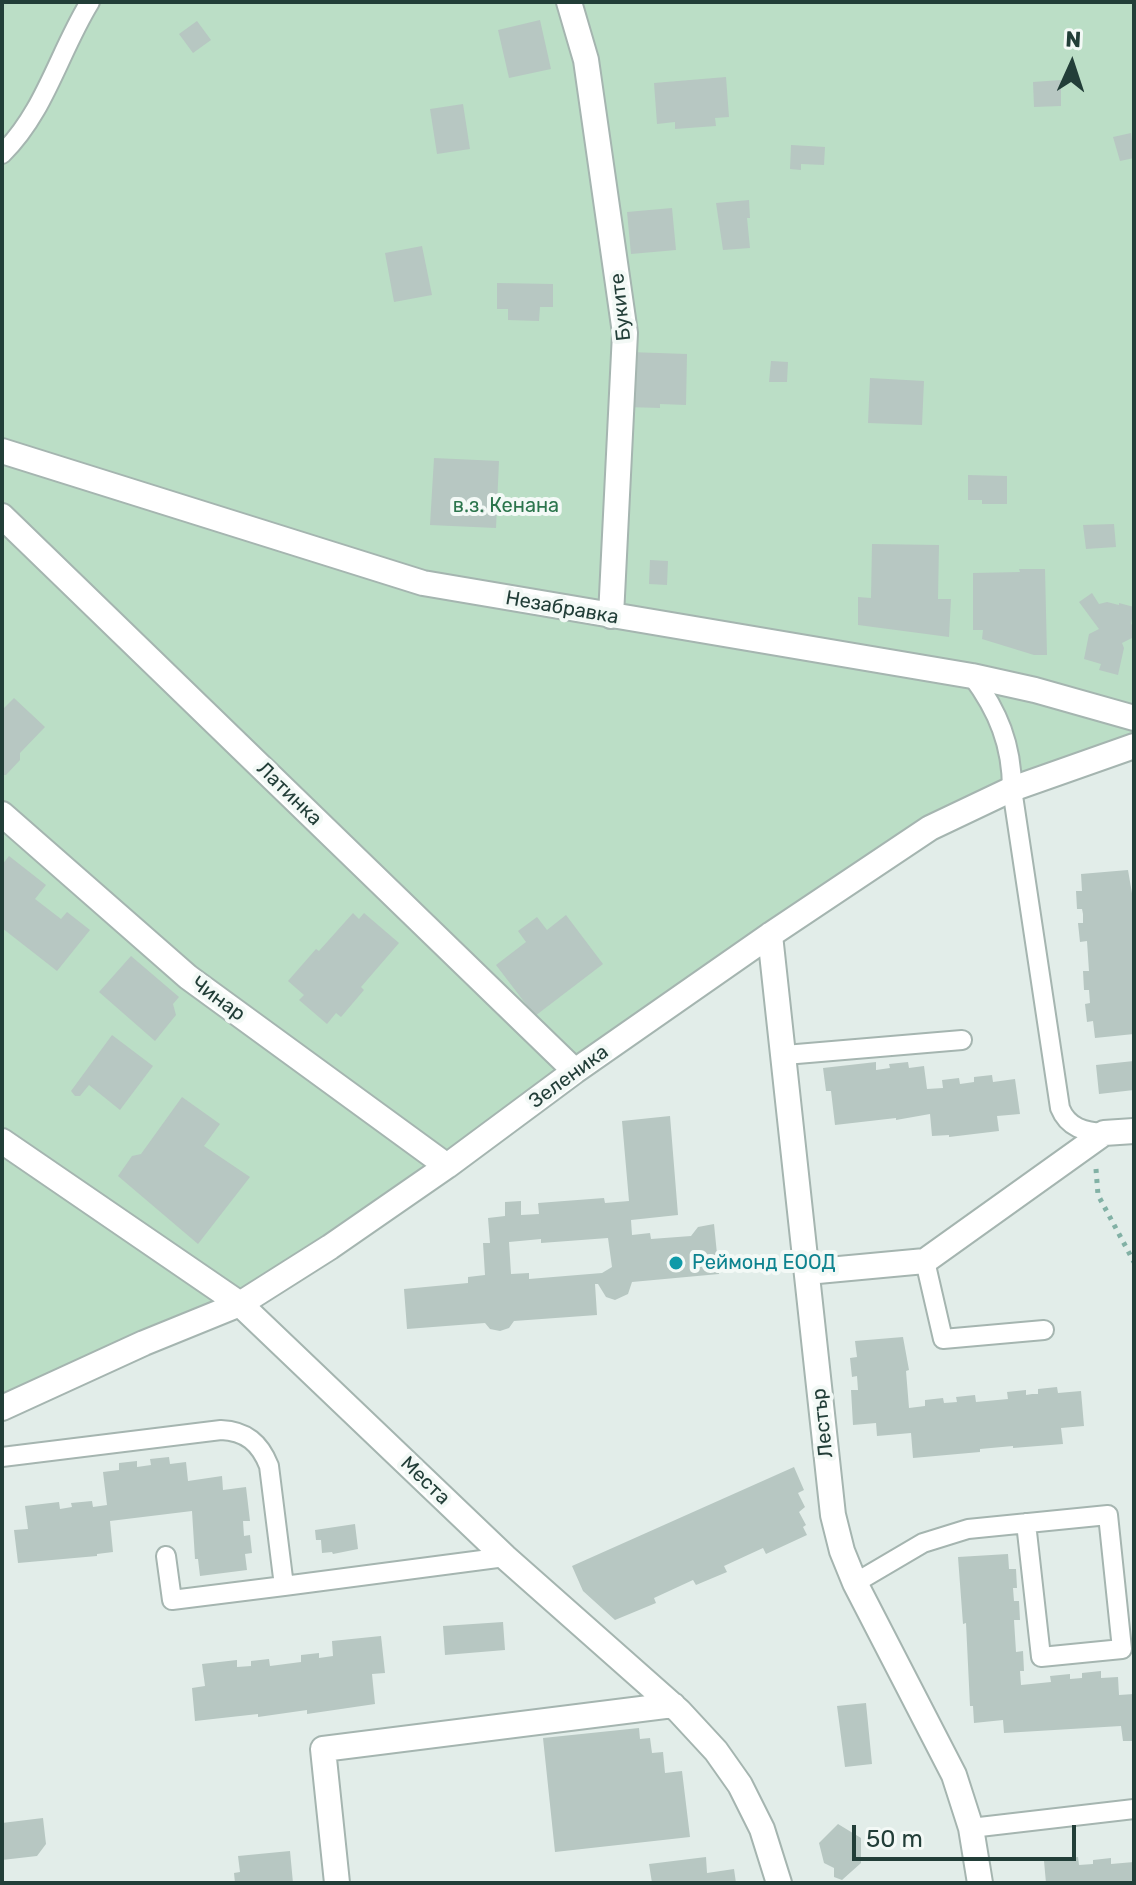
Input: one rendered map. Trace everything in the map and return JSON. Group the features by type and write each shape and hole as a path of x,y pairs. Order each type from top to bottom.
{"street":[{"name":"Буките","path":"569,2 586,60 625,333 611,616"},
{"name":"Незабравка","path":"2,451 423,583 972,676 1134,718"},
{"name":"Латинка","path":"2,516 575,1071"},
{"name":"Зеленика","path":"2,1408 144,1343 240,1304 330,1247 447,1166 575,1071 930,828 1012,789 1134,746"},
{"name":"Чинар","path":"2,814 188,977 447,1166"},
{"name":"Лестър","path":"770,935 833,1515 842,1551 855,1583 954,1775 971,1828 980,1883"},
{"path":"807,1272 925,1261 1104,1133 1134,1131"},
{"name":"Места","path":"2,1141 240,1304 505,1557 673,1705 716,1751 740,1785 762,1829 779,1883"},
{"path":"337,1883 323,1749 673,1705"}],"lane":[{"path":"2,154 21,136 35,113 90,2"},
{"path":"972,676 992,704 1010,759 1058,1101 1062,1114 1076,1127 1089,1133 1104,1133"},
{"path":"785,1055 962,1040"},
{"path":"925,1261 943,1339 1044,1330"},
{"path":"2,1457 221,1430 232,1430 248,1437 262,1449 269,1466 284,1586"},
{"path":"855,1583 923,1543 968,1529 1026,1523 1108,1515 1122,1649 1041,1657 1026,1523"},
{"path":"166,1556 172,1600 505,1557"},
{"path":"971,1828 1134,1809"}],"path":[{"path":"1104,1133 1096,1168 1098,1195 1134,1262"}],"green space":[{"name":"в.з. Кенана","path":"2,2 1134,2 1134,746 930,828 240,1304 2,1408"}],"building":[{"path":"540,20 551,69 509,78 498,30"},
{"path":"197,21 211,40 193,53 179,34"},
{"path":"726,77 729,117 715,118 716,126 675,129 675,122 657,124 654,83"},
{"path":"1061,80 1061,106 1034,107 1033,82"},
{"path":"463,104 470,149 437,154 430,109"},
{"path":"1131,133 1134,158 1120,161 1113,137"},
{"path":"791,145 825,147 824,165 801,164 801,170 790,169"},
{"path":"749,200 750,248 723,250 716,203"},
{"path":"672,208 676,250 631,254 627,212"},
{"path":"422,246 432,295 394,302 385,253"},
{"path":"497,283 553,284 553,307 540,307 539,321 508,320 508,309 497,309"},
{"path":"629,352 687,354 686,405 627,407"},
{"path":"771,361 788,362 787,382 769,382"},
{"path":"870,378 924,381 922,425 868,423"},
{"path":"434,458 499,461 496,528 430,525"},
{"path":"968,475 1007,476 1007,504 982,504 982,500 968,500"},
{"path":"1114,524 1116,547 1086,549 1083,525"},
{"path":"872,544 939,545 938,599 951,599 949,637 858,625 858,597 871,598"},
{"path":"650,560 668,561 667,585 649,584"},
{"path":"1019,569 1045,569 1047,655 1034,655 982,639 983,630 973,630 973,573 1020,572"},
{"path":"1092,593 1099,604 1119,603 1134,607 1131,624 1134,626 1134,637 1122,643 1124,648 1118,675 1099,670 1101,664 1084,659 1089,634 1099,629 1079,602"},
{"path":"14,698 45,727 20,753 20,760 6,775 2,775 2,710"},
{"path":"9,856 46,885 35,899 61,919 67,912 90,930 57,971 2,928 2,865"},
{"path":"1128,870 1134,905 1134,1034 1095,1038 1093,1021 1087,1022 1085,1004 1090,1003 1089,990 1084,990 1083,971 1089,971 1087,941 1080,942 1078,923 1083,923 1083,914 1082,909 1077,909 1076,891 1082,891 1081,874"},
{"path":"353,913 359,919 364,913 399,943 361,987 364,990 341,1017 336,1013 327,1024 299,1000 304,995 288,981"},
{"path":"566,915 603,964 535,1016 496,965 526,942 518,931 537,917 547,930"},
{"path":"131,956 179,997 173,1004 176,1015 155,1041 99,992"},
{"path":"112,1035 153,1066 120,1110 89,1085 80,1096 75,1096 71,1091"},
{"path":"1134,1061 1134,1090 1099,1094 1096,1065"},
{"path":"876,1062 876,1070 890,1068 889,1064 908,1062 909,1068 924,1066 927,1089 943,1088 942,1080 959,1078 960,1084 974,1082 974,1077 992,1075 993,1082 1015,1079 1020,1114 997,1116 999,1131 949,1137 932,1136 930,1114 835,1125 831,1091 826,1091 823,1068"},
{"path":"182,1097 220,1124 204,1146 250,1177 198,1244 118,1176 132,1156 141,1154"},
{"name":"Реймонд ЕООД","path":"670,1116 678,1215 631,1220 632,1235 650,1233 651,1239 691,1236 698,1227 714,1224 719,1274 632,1282 628,1294 615,1300 606,1297 595,1284 597,1315 514,1321 509,1328 500,1331 490,1329 485,1323 407,1329 404,1289 468,1283 468,1277 485,1275 483,1243 490,1243 488,1218 505,1216 505,1202 521,1201 521,1215 539,1214 538,1203 604,1198 605,1203 629,1201 622,1121","holes":["608,1238 612,1267 602,1273 529,1279 529,1273 511,1274 509,1242"]},
{"path":"903,1337 909,1370 906,1371 909,1408 925,1406 925,1400 943,1398 944,1403 957,1402 956,1397 975,1395 976,1402 1008,1399 1007,1392 1026,1390 1026,1395 1038,1394 1038,1389 1057,1387 1058,1393 1081,1391 1084,1426 1061,1428 1063,1444 980,1449 980,1452 913,1458 911,1433 877,1436 876,1423 853,1425 851,1390 858,1390 857,1376 852,1377 850,1358 857,1357 855,1341"},
{"path":"169,1457 170,1464 186,1462 188,1481 222,1476 223,1490 246,1487 250,1521 243,1521 244,1536 250,1535 252,1553 245,1554 247,1570 200,1576 198,1559 195,1559 192,1511 110,1521 113,1552 18,1563 14,1530 28,1529 25,1506 59,1502 60,1509 72,1507 71,1503 92,1501 93,1507 107,1505 103,1472 119,1470 119,1463 137,1461 137,1467 151,1465 150,1459"},
{"path":"794,1467 804,1490 798,1493 805,1507 799,1512 807,1535 766,1554 763,1548 724,1566 727,1572 696,1585 693,1580 654,1598 656,1603 615,1620 583,1591 572,1566"},
{"path":"355,1524 358,1549 322,1553 321,1540 316,1540 315,1530"},
{"path":"1008,1554 1009,1569 1016,1569 1014,1601 1019,1601 1020,1620 1014,1620 1016,1652 1023,1651 1021,1685 1051,1682 1050,1676 1070,1674 1070,1679 1082,1678 1082,1673 1101,1671 1101,1678 1118,1677 1119,1695 1134,1694 1134,1741 1123,1741 1121,1726 1004,1733 1003,1720 974,1723 958,1557"},
{"path":"503,1622 505,1650 445,1655 443,1626"},
{"path":"381,1636 385,1673 372,1674 375,1704 307,1714 307,1710 195,1721 192,1688 205,1686 202,1664 237,1660 237,1667 251,1666 251,1661 269,1659 270,1666 301,1662 301,1655 319,1653 319,1658 333,1656 332,1641"},
{"path":"866,1703 872,1764 845,1767 837,1706"},
{"path":"639,1728 640,1739 650,1738 652,1753 663,1752 665,1773 682,1771 690,1837 555,1852 543,1738"},
{"path":"43,1818 46,1844 37,1856 2,1860 2,1823"},
{"path":"838,1824 861,1838 861,1863 842,1880 834,1877 834,1868 824,1863 819,1843"},
{"path":"290,1851 293,1883 235,1883 234,1873 240,1872 238,1856"},
{"path":"706,1857 707,1873 734,1869 736,1883 652,1883 649,1864"},
{"path":"1078,1857 1079,1865 1111,1858 1111,1864 1134,1862 1134,1883 1046,1883 1044,1861"}],"place":[{"name":"Реймонд ЕООД","path":"676,1263"}]}
